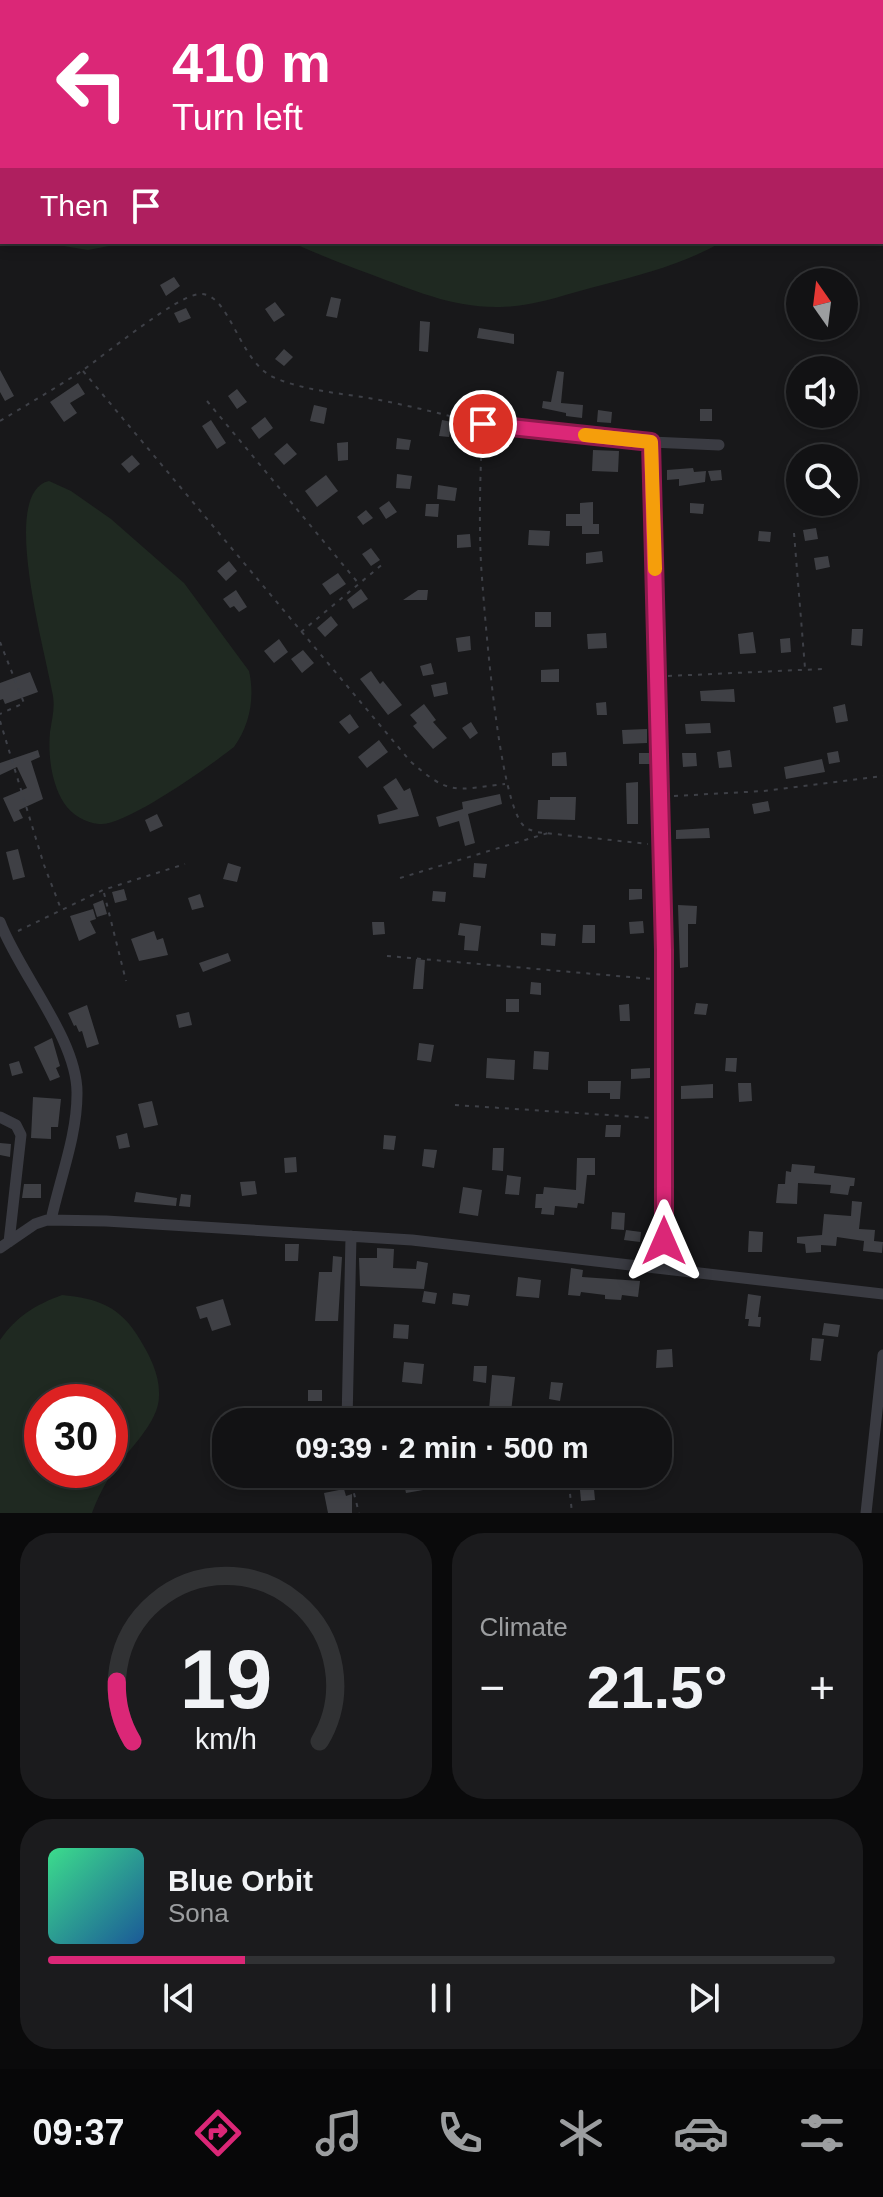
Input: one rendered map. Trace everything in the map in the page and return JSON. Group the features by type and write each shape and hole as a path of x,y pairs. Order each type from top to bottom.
{"street":[{"path":"483,424 651,442 719,445"},
{"path":"651,442 662,846 664,1268"},
{"path":"0,922 66,1048 76,1081 74,1128 51,1220"},
{"path":"0,1117 16,1125 21,1135 4,1245"},
{"path":"4,1245 35,1224 51,1220 106,1221 494,1248 883,1294"},
{"path":"347,1408 351,1236"},
{"path":"866,1513 883,1355"}],"path":[{"path":"0,421 82,371 171,307 202,294 217,300 254,363 272,376 328,392 389,402 483,424 481,564 495,716 506,784 518,818 525,827 536,832 662,846"},
{"path":"82,371 410,761 447,788 506,784"},
{"path":"207,401 359,584"},
{"path":"794,533 805,669"},
{"path":"300,633 384,563"},
{"path":"0,642 24,703 0,714"},
{"path":"659,676 822,669"},
{"path":"0,721 44,865 61,909"},
{"path":"661,797 764,791 883,776"},
{"path":"400,878 551,833"},
{"path":"6,937 103,890 185,864"},
{"path":"103,890 126,981"},
{"path":"387,956 664,980"},
{"path":"455,1105 664,1119"},
{"path":"353,1488 359,1513"},
{"path":"569,1488 572,1513"}],"shaded area":[{"path":"52,244 120,244 88,250"},
{"path":"296,244 718,244 648,272 539,302 500,307 466,305 434,297"},
{"path":"49,481 71,491 111,519 184,583 249,671 250,710 244,730 234,747 147,806 128,816 99,824 70,811 56,787 51,768 49,741 54,700 34,607 26,539 28,512 35,491"},
{"path":"62,1295 107,1306 132,1327 154,1366 159,1388 158,1406 149,1425 128,1453 128,1384 24,1384 24,1488 104,1488 92,1513 0,1513 0,1340 35,1307"}],"building":[{"path":"174,277 180,286 166,296 160,285"},
{"path":"331,297 341,299 337,318 326,316"},
{"path":"275,302 285,315 274,322 265,309"},
{"path":"186,308 191,318 179,323 174,313"},
{"path":"420,321 430,322 428,352 419,351"},
{"path":"479,328 514,334 514,344 477,338"},
{"path":"284,349 293,357 284,366 275,359"},
{"path":"0,370 14,396 5,401 0,392"},
{"path":"557,371 564,372 561,403 583,405 582,418 542,408 543,401 551,402"},
{"path":"78,383 85,394 70,403 77,413 64,422 50,402"},
{"path":"237,389 247,402 237,409 228,396"},
{"path":"314,405 327,408 324,424 310,421"},
{"path":"700,409 712,409 712,421 700,421"},
{"path":"598,410 612,412 611,423 597,422"},
{"path":"265,417 273,428 259,439 251,428"},
{"path":"211,420 226,443 217,449 202,426"},
{"path":"442,420 452,422 449,437 439,436"},
{"path":"397,438 411,440 409,450 396,449"},
{"path":"348,442 348,460 338,461 337,443"},
{"path":"287,443 297,454 284,465 274,454"},
{"path":"593,450 619,451 618,472 592,471"},
{"path":"132,455 140,464 129,473 121,464"},
{"path":"693,468 694,472 706,471 705,482 679,486 679,479 667,480 667,470"},
{"path":"721,470 722,480 711,481 708,471"},
{"path":"397,474 412,476 410,489 396,488"},
{"path":"326,475 338,491 317,507 305,491"},
{"path":"438,485 457,488 455,501 437,499"},
{"path":"389,501 397,512 386,519 379,508"},
{"path":"593,502 593,524 599,524 599,534 582,534 582,526 566,526 566,514 580,514 580,503"},
{"path":"690,503 704,504 703,514 690,513"},
{"path":"426,504 439,504 438,517 425,516"},
{"path":"366,510 373,518 363,525 357,517"},
{"path":"816,528 818,539 805,541 803,530"},
{"path":"529,530 550,531 549,546 528,545"},
{"path":"759,531 771,532 770,542 758,541"},
{"path":"470,534 471,547 457,548 457,535"},
{"path":"371,548 380,560 371,566 362,554"},
{"path":"602,551 603,562 586,564 586,553"},
{"path":"828,556 830,567 816,570 814,558"},
{"path":"229,561 237,571 226,581 217,571"},
{"path":"338,573 346,584 330,595 322,584"},
{"path":"361,589 368,599 353,609 347,600"},
{"path":"236,590 247,607 239,612 234,606 230,608 223,599"},
{"path":"418,590 428,590 427,600 403,600"},
{"path":"535,612 551,612 551,627 535,627"},
{"path":"331,616 338,625 325,637 317,628"},
{"path":"852,629 863,629 862,646 851,645"},
{"path":"753,632 756,653 740,654 738,634"},
{"path":"606,633 607,648 588,649 587,634"},
{"path":"470,636 471,650 458,652 456,638"},
{"path":"790,638 791,652 781,653 780,639"},
{"path":"279,639 288,652 274,663 264,651"},
{"path":"303,650 314,663 302,673 291,659"},
{"path":"431,663 434,674 423,676 420,666"},
{"path":"559,669 559,682 541,682 541,670"},
{"path":"371,671 402,705 388,715 360,679"},
{"path":"30,672 38,692 5,704 3,699 0,700 0,683"},
{"path":"446,682 448,694 434,697 431,685"},
{"path":"734,689 735,702 701,701 700,691"},
{"path":"606,702 607,715 597,715 596,703"},
{"path":"424,704 436,720 433,722 447,738 433,749 413,726 417,723 410,715"},
{"path":"845,704 848,721 836,723 833,707"},
{"path":"350,714 359,727 349,734 339,722"},
{"path":"471,722 478,733 470,739 462,728"},
{"path":"710,723 711,733 686,734 685,724"},
{"path":"647,729 647,743 623,744 622,730"},
{"path":"379,740 388,752 367,768 358,757"},
{"path":"38,750 40,757 31,761 43,799 19,810 23,818 14,822 3,798 27,788 17,767 0,775 0,763"},
{"path":"730,750 732,767 719,768 717,752"},
{"path":"838,751 840,762 829,764 827,753"},
{"path":"566,752 567,766 552,766 552,753"},
{"path":"639,753 650,753 651,764 639,764"},
{"path":"682,753 696,753 697,766 683,767"},
{"path":"822,759 825,772 786,779 784,767"},
{"path":"396,778 404,791 410,788 419,816 379,824 377,815 398,809 383,787"},
{"path":"638,782 638,824 627,824 626,783"},
{"path":"500,794 502,804 468,814 475,843 465,846 459,821 439,827 436,817 463,809 462,802"},
{"path":"550,797 576,797 575,820 537,819 538,800 550,800"},
{"path":"768,801 770,811 754,814 752,804"},
{"path":"157,814 163,826 150,832 145,820"},
{"path":"709,828 710,838 676,839 676,830"},
{"path":"18,849 25,877 13,880 6,852"},
{"path":"228,863 241,867 237,882 223,879"},
{"path":"474,863 487,864 485,878 473,877"},
{"path":"124,889 127,900 115,903 112,892"},
{"path":"629,889 642,889 642,899 629,900"},
{"path":"433,891 446,892 445,902 432,901"},
{"path":"200,894 204,907 192,910 188,898"},
{"path":"103,900 107,914 97,917 93,904"},
{"path":"678,905 697,906 696,924 688,924 688,967 680,968"},
{"path":"93,909 96,919 90,921 96,933 79,941 70,916"},
{"path":"643,921 644,933 630,934 629,922"},
{"path":"372,922 384,922 385,934 373,935"},
{"path":"460,923 481,926 478,951 464,950 465,936 458,935"},
{"path":"583,925 595,925 595,943 582,943"},
{"path":"154,931 157,940 163,938 168,955 139,961 131,939"},
{"path":"541,933 556,934 555,946 541,945"},
{"path":"228,953 231,961 203,972 199,963"},
{"path":"416,959 425,960 423,989 413,989"},
{"path":"531,982 541,983 541,995 530,994"},
{"path":"506,999 519,999 519,1012 506,1012"},
{"path":"696,1003 708,1004 706,1015 694,1014"},
{"path":"629,1004 630,1021 620,1021 619,1005"},
{"path":"87,1005 99,1044 87,1048 82,1031 79,1032 74,1026 68,1013"},
{"path":"189,1012 192,1025 179,1028 176,1015"},
{"path":"52,1038 60,1077 50,1081 34,1047"},
{"path":"419,1043 434,1045 431,1062 417,1060"},
{"path":"534,1051 549,1052 548,1070 533,1069"},
{"path":"487,1058 515,1060 514,1080 486,1078"},
{"path":"726,1058 737,1058 736,1072 725,1071"},
{"path":"19,1061 23,1073 12,1076 9,1064"},
{"path":"650,1068 650,1078 631,1079 631,1069"},
{"path":"588,1081 621,1081 620,1099 610,1099 610,1093 588,1093"},
{"path":"738,1083 751,1083 752,1101 739,1102"},
{"path":"713,1084 713,1098 681,1099 681,1086"},
{"path":"33,1097 61,1099 58,1127 51,1127 51,1139 31,1138"},
{"path":"152,1101 158,1125 144,1128 138,1104"},
{"path":"606,1125 621,1125 620,1137 605,1137"},
{"path":"127,1133 130,1147 119,1149 116,1136"},
{"path":"384,1135 396,1136 394,1150 383,1149"},
{"path":"0,1143 11,1144 10,1157 0,1155"},
{"path":"493,1148 504,1148 503,1171 492,1170"},
{"path":"424,1149 437,1150 434,1168 422,1166"},
{"path":"296,1157 297,1172 285,1173 284,1158"},
{"path":"577,1158 595,1158 595,1175 587,1175 584,1204 578,1203 577,1208 555,1206 554,1215 541,1214 542,1208 535,1208 536,1194 543,1194 544,1187 576,1190"},
{"path":"792,1164 815,1166 814,1173 855,1178 854,1186 850,1186 848,1195 830,1193 831,1185 798,1183 797,1204 776,1203 778,1184 785,1184 786,1171 791,1172"},
{"path":"507,1175 521,1177 519,1195 505,1194"},
{"path":"255,1181 257,1194 242,1196 240,1182"},
{"path":"24,1184 41,1184 41,1198 22,1198"},
{"path":"463,1187 482,1190 478,1216 459,1213"},
{"path":"136,1192 177,1198 176,1206 134,1202"},
{"path":"181,1194 191,1195 190,1207 179,1206"},
{"path":"852,1201 862,1202 859,1229 875,1230 874,1241 883,1242 882,1253 863,1251 864,1241 837,1237 836,1246 821,1245 821,1252 806,1253 805,1244 797,1243 797,1237 822,1235 824,1214 851,1216"},
{"path":"612,1212 625,1213 624,1230 611,1229"},
{"path":"626,1230 641,1232 640,1242 624,1240"},
{"path":"749,1231 763,1232 762,1252 748,1252"},
{"path":"285,1244 299,1244 298,1261 285,1261"},
{"path":"377,1248 394,1249 393,1268 416,1269 417,1261 428,1263 424,1289 360,1286 359,1258 377,1258"},
{"path":"333,1256 342,1257 338,1321 315,1321 319,1272 332,1272"},
{"path":"571,1268 583,1270 582,1277 640,1281 638,1297 622,1295 621,1300 581,1292 580,1296 568,1295"},
{"path":"518,1277 541,1280 539,1298 516,1296"},
{"path":"424,1291 437,1293 435,1304 422,1302"},
{"path":"453,1293 470,1295 468,1306 452,1304"},
{"path":"748,1294 761,1296 760,1327 748,1326 749,1319 745,1319"},
{"path":"223,1299 231,1325 212,1331 207,1317 200,1319 196,1307"},
{"path":"824,1323 840,1325 838,1337 822,1335"},
{"path":"394,1324 409,1325 408,1339 393,1338"},
{"path":"812,1338 824,1339 821,1361 810,1360"},
{"path":"672,1349 673,1367 656,1368 657,1350"},
{"path":"404,1362 424,1364 422,1384 402,1382"},
{"path":"474,1366 487,1366 486,1383 473,1381"},
{"path":"492,1375 515,1377 511,1408 489,1408"},
{"path":"551,1382 563,1383 560,1401 549,1399"},
{"path":"308,1390 322,1390 322,1401 308,1401"},
{"path":"405,1488 429,1489 406,1493"},
{"path":"344,1489 346,1496 352,1494 352,1513 328,1513 324,1493"},
{"path":"594,1489 595,1500 581,1501 580,1490"}],"slow traffic":[{"path":"585,435 651,442 655,569"}],"route":[{"path":"483,424 651,442 664,950 664,1241"}]}
